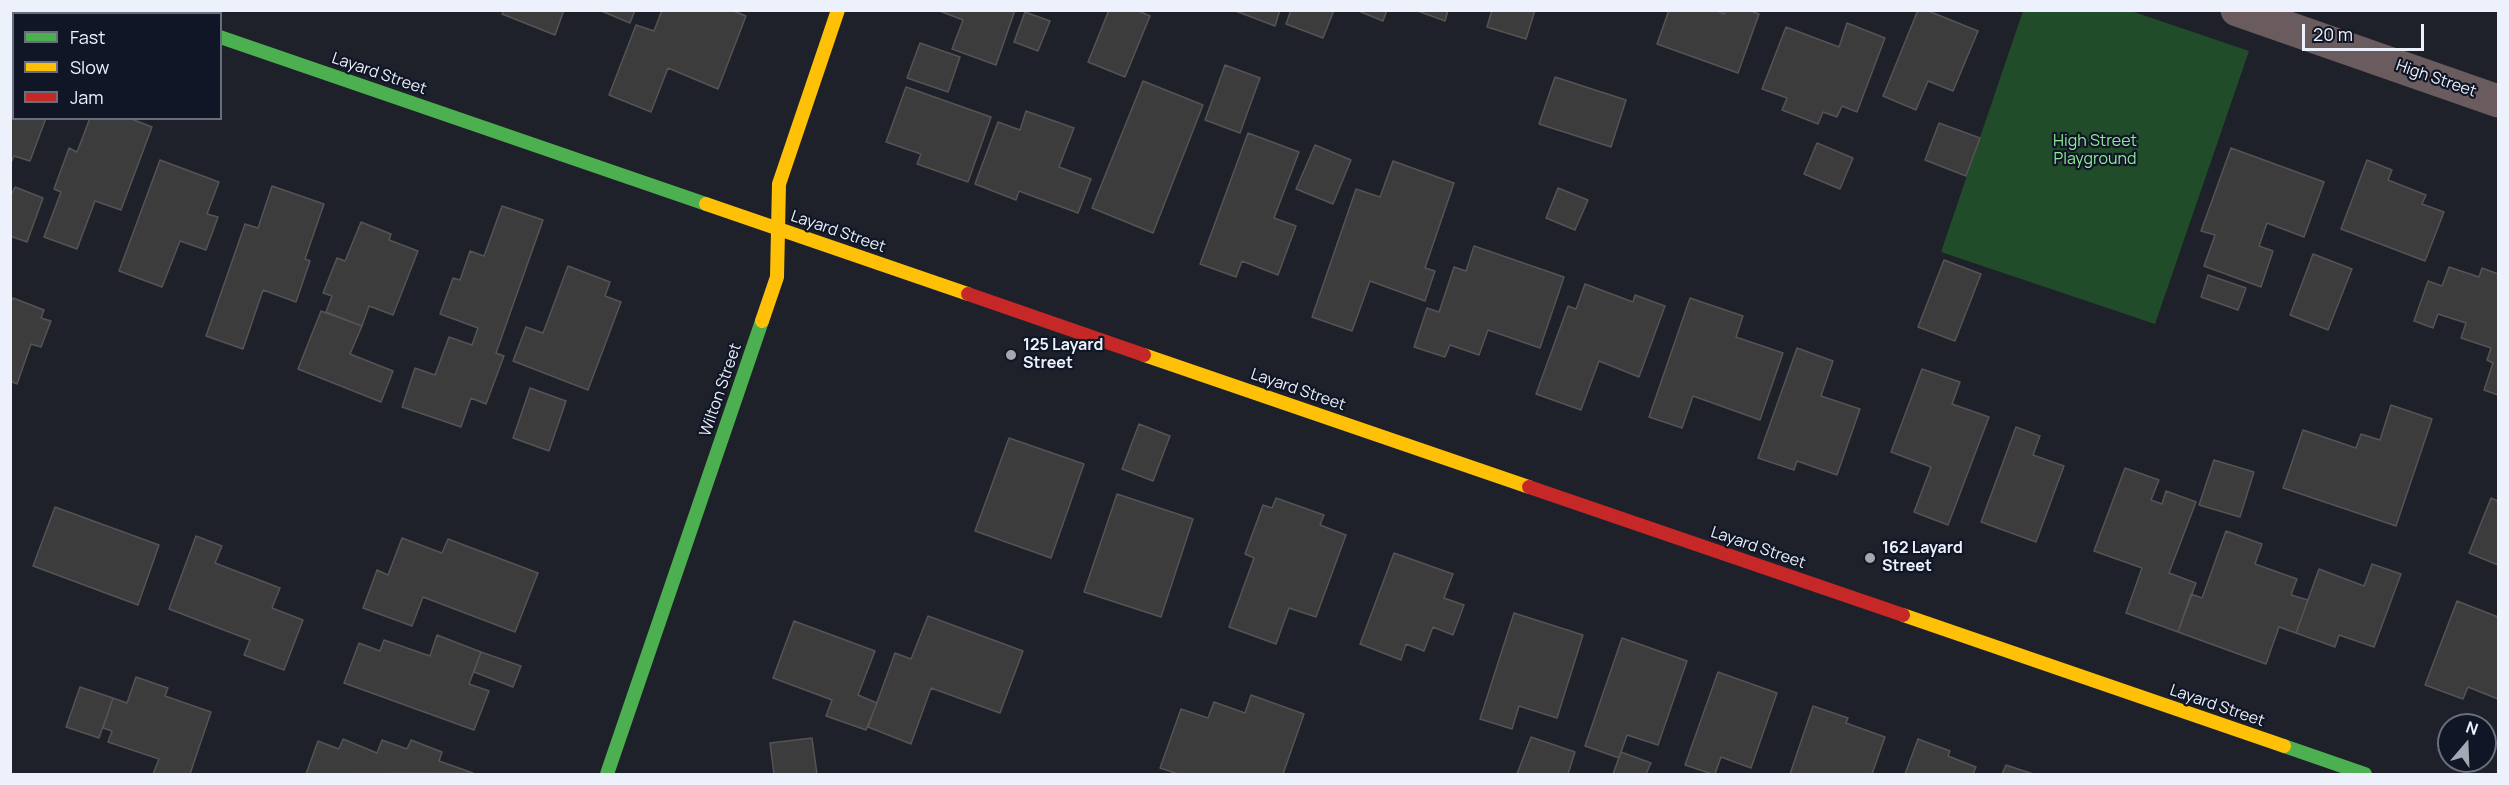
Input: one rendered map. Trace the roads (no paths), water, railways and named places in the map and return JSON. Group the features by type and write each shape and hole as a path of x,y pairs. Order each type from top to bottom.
{"street":[{"name":"Wilton Street","path":"607,774 777,277 779,184 838,10"},
{"name":"High Street","path":"2238,10 2499,101"},
{"name":"Layard Street","path":"222,38 2365,774"}],"place":[{"name":"125 Layard Street","path":"1011,355"},
{"name":"162 Layard Street","path":"1870,558"}],"park label":[{"name":"High Street Playground","path":"2095,151"}]}
